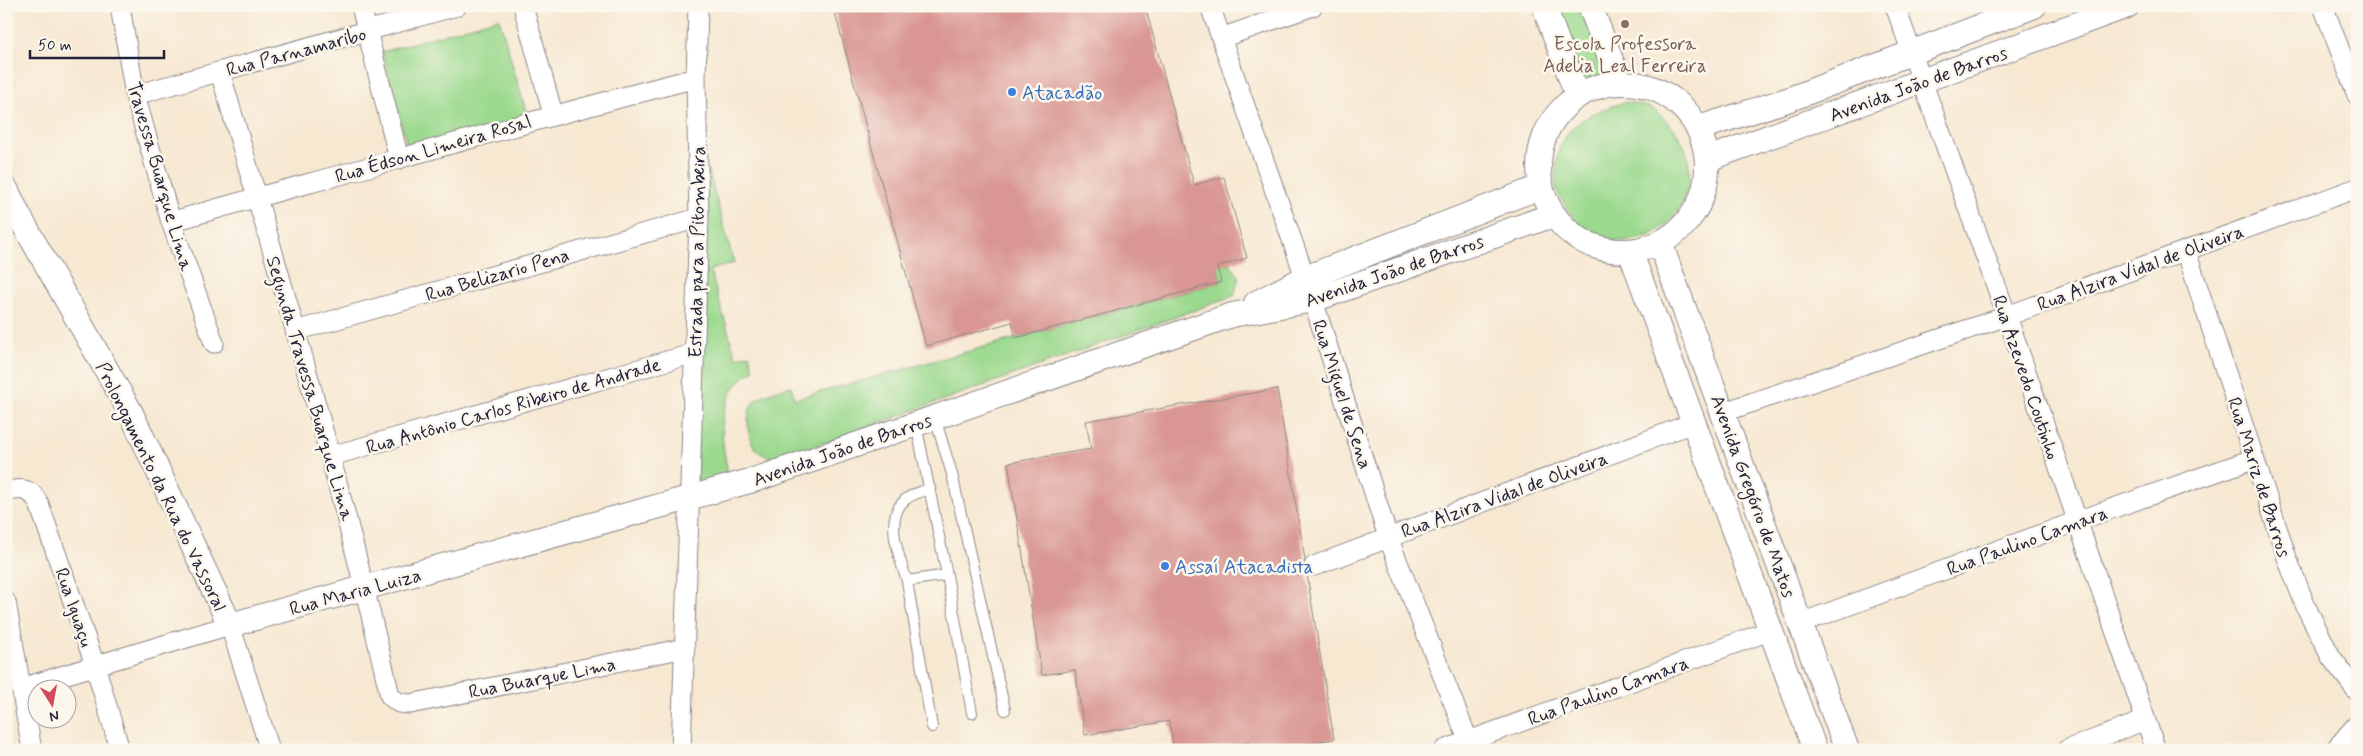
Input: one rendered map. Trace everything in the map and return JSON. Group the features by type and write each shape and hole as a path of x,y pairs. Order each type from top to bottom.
{"street":[{"name":"Travessa Buarque Lima","path":"120,6 135,95 171,222 214,343"},
{"path":"361,6 399,159"},
{"name":"Rua Parnamaribo","path":"135,95 457,6"},
{"path":"524,6 553,114"},
{"name":"Estrada para a Pitombeira","path":"690,498 699,218 696,78 698,6"},
{"name":"Rua Miguel de Sena","path":"1210,6 1313,300 1388,537 1471,745"},
{"path":"1221,38 1313,6"},
{"path":"1544,6 1577,95"},
{"path":"1590,6 1620,83"},
{"name":"Rua Azevedo Coutinho","path":"1895,6 2007,316 2156,750"},
{"name":"Avenida João de Barros","path":"1699,128 1790,99 2034,6"},
{"name":"Avenida João de Barros","path":"1708,159 1922,83 2127,6"},
{"path":"2324,6 2357,95"},
{"name":"Segunda Travessa Buarque Lima","path":"220,72 331,456 366,588 390,696 399,703"},
{"name":"Rua Édson Limeira Rosal","path":"171,222 257,196 399,159 553,114 696,78"},
{"path":"1620,83 1641,84 1664,92 1683,106 1699,128 1708,159 1706,185 1696,210 1680,230 1660,242 1630,251 1601,248 1574,236 1553,215 1540,187 1538,161 1544,135 1557,113 1577,95 1596,86 1620,83"},
{"name":"Avenida João de Barros","path":"1232,316 1304,278 1540,187"},
{"name":"Prolongamento da Rua do Vassoral","path":"6,188 12,220 131,413 230,625"},
{"name":"Rua Alzira Vidal de Oliveira","path":"1724,412 2007,316 2357,188"},
{"name":"Avenida João de Barros","path":"690,498 757,479 1232,316 1313,300 1553,215"},
{"name":"Rua Belizario Pena","path":"295,331 699,218"},
{"name":"Avenida Gregório de Matos","path":"1660,242 1847,750"},
{"name":"Avenida Gregório de Matos","path":"1630,251 1815,750"},
{"name":"Rua Mariz de Barros","path":"2186,251 2253,459 2306,607 2331,656 2357,691"},
{"name":"Rua Antônio Carlos Ribeiro de Andrade","path":"331,456 695,353"},
{"name":"Rua Alzira Vidal de Oliveira","path":"1314,566 1694,423"},
{"name":"Rua Paulino Camara","path":"1801,623 2077,521 2253,459"},
{"name":"Rua Iguaçu","path":"6,492 25,490 35,496 95,665 120,750"},
{"path":"681,750 690,498"},
{"name":"Rua Maria Luiza","path":"21,688 230,625 690,498"},
{"path":"6,602 32,750"},
{"path":"230,625 270,750"},
{"name":"Rua Paulino Camara","path":"1444,750 1471,745 1772,630"},
{"name":"Rua Buarque Lima","path":"399,703 420,702 684,648"},
{"path":"2066,750 2146,720"},
{"path":"2338,750 2357,728"}],"lane":[{"path":"926,421 930,488 972,713"},
{"path":"926,421 952,474 1005,710"},
{"path":"930,488 906,499 898,508 895,541 907,580 932,727"},
{"path":"907,580 947,575"}],"green space":[{"path":"1554,6 1582,6 1608,77 1583,86"},
{"path":"499,18 528,118 408,149 382,52"},
{"path":"1625,102 1651,108 1668,123 1682,142 1689,162 1688,183 1682,203 1671,220 1654,233 1634,240 1611,240 1586,230 1572,217 1556,188 1557,157 1561,144 1576,125 1598,111"},
{"path":"702,169 708,169 734,263 710,270 736,358 749,354 754,371 736,385 724,413 722,434 729,478 703,486 697,481"},
{"path":"1230,263 1239,277 1234,296 781,458 766,456 761,453 750,439 748,424 751,406 759,398 770,393 791,386 795,399 1221,282 1217,266"}],"building":[{"name":"Atacadão","path":"833,6 1145,6 1194,185 1224,177 1247,258 1217,267 1221,282 1016,338 1012,322 926,346"},
{"name":"Assaí Atacadista","path":"1277,389 1305,560 1303,570 1307,575 1334,739 1271,750 1251,750 1250,742 1201,750 1174,750 1169,721 1085,735 1075,670 1042,675 1008,463 1091,449 1086,421"}],"place":[{"name":"Escola Professora Adelia Leal Ferreira","path":"1625,24"},
{"name":"Atacadão","path":"1012,92"},
{"name":"Assaí Atacadista","path":"1165,566"}]}
